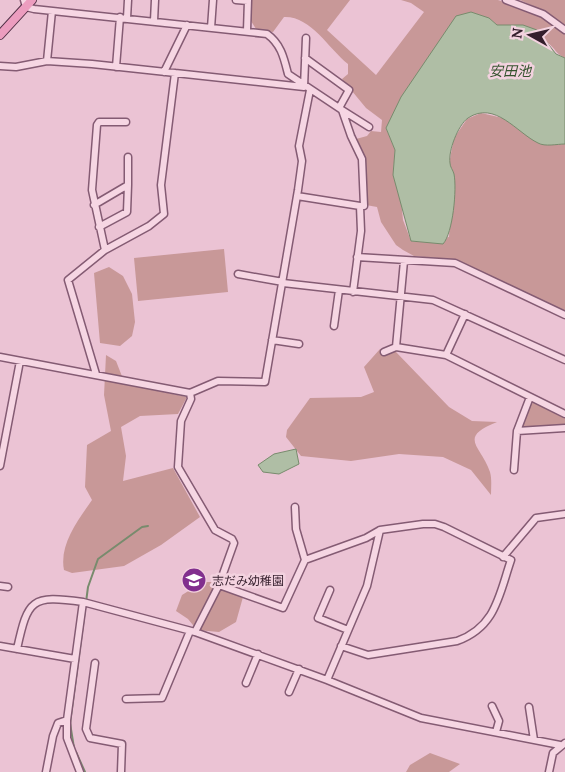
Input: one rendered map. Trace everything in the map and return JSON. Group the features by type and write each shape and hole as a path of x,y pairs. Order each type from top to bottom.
{"main road":[{"path":"0,35 25,3 32,0"}],"street":[{"path":"116,66 128,0"},
{"path":"154,0 154,21"},
{"path":"212,28 213,0"},
{"path":"236,0 248,1 247,32"},
{"path":"506,0 543,14 565,30"},
{"path":"25,3 52,11 124,17 267,34 276,40 282,50 288,74 370,127"},
{"path":"47,61 52,11"},
{"path":"164,72 187,25"},
{"path":"0,357 190,393 218,381 265,382 302,161 299,146 307,88 306,38"},
{"path":"297,196 364,206 362,159 350,136 341,109 349,90 306,58"},
{"path":"0,66 16,67 47,61 116,66 307,88"},
{"path":"96,374 68,280 105,250 149,226 164,214 161,185 175,73"},
{"path":"105,250 92,190 97,125 99,122 126,122"},
{"path":"99,227 127,212 128,157"},
{"path":"94,205 128,185"},
{"path":"353,292 361,231 360,206"},
{"path":"357,256 404,261 455,263 565,315"},
{"path":"396,347 404,261"},
{"path":"238,274 353,292 433,300 565,360"},
{"path":"334,326 339,290"},
{"path":"446,355 465,314"},
{"path":"272,340 299,344"},
{"path":"384,352 396,347 446,355 565,414"},
{"path":"0,466 20,361"},
{"path":"126,699 162,698 193,632 219,585 234,543 232,539 215,530 178,467 181,421 191,399 190,393"},
{"path":"514,470 517,431 530,397"},
{"path":"517,431 565,428"},
{"path":"219,585 283,608 305,560 296,529 295,507"},
{"path":"503,558 536,518 565,514"},
{"path":"305,560 366,538 380,530 435,524 503,558 511,560 493,611 486,624 468,638 368,655 341,646"},
{"path":"327,680 367,586 380,530"},
{"path":"0,586 8,587"},
{"path":"330,590 318,618 348,630"},
{"path":"17,649 24,615 35,604 47,598 86,602 193,632 258,654 421,718 563,744"},
{"path":"80,772 67,738 67,720 74,659 86,602"},
{"path":"0,646 74,659"},
{"path":"246,683 258,654"},
{"path":"95,663 86,729 90,738 122,744 121,772"},
{"path":"288,692 299,669"},
{"path":"492,706 499,721 496,732"},
{"path":"529,707 534,740"},
{"path":"46,772 53,736 58,723 67,720"},
{"path":"549,772 553,754 563,744"}],"shaded area":[{"path":"251,0 350,0 327,30 376,75 424,12 411,3 401,0 498,0 542,16 565,33 565,58 537,36 516,28 497,25 489,18 418,72 386,128 395,150 393,175 401,199 403,220 411,241 424,242 449,237 453,173 449,164 454,138 467,119 481,113 507,119 540,144 565,144 565,311 455,260 414,256 396,245 381,222 377,207 366,205 364,160 355,143 356,139 367,136 371,131 381,132 382,120 366,108 342,79 348,74 348,64 319,34 303,22 294,18 284,17 273,32 256,29 251,21"},
{"path":"520,0 565,0 565,26 544,11"},
{"path":"224,249 228,292 138,301 134,258"},
{"path":"109,267 123,276 132,294 135,322 132,336 120,346 100,343 94,273"},
{"path":"380,349 396,352 449,407 472,421 497,422 478,433 475,438 475,443 490,472 491,495 471,470 443,457 399,454 351,461 301,456 286,437 287,430 310,398 361,397 374,392 364,367"},
{"path":"106,355 116,361 125,384 187,397 178,414 140,416 121,427 126,456 123,481 173,468 200,517 161,545 124,566 72,573 64,570 64,551 71,533 92,500 85,487 87,445 111,431 104,395"},
{"path":"535,402 565,416 565,424 521,430 531,404"},
{"path":"203,582 230,582 243,597 236,622 219,632 197,630 188,619 176,611 182,595"},
{"path":"430,753 460,764 449,772 406,772 410,765"}],"water":[{"name":"安田池","path":"471,12 489,18 497,25 523,25 537,30 556,54 565,58 565,144 541,144 496,115 478,113 468,118 457,132 452,145 450,164 455,181 454,200 452,221 446,238 443,244 411,241 393,175 395,150 386,128 401,97 456,16"},
{"path":"296,449 299,464 279,474 263,472 258,465 274,454"}],"waterway":[{"path":"74,748 70,723 88,587 98,559 142,527 148,526"},
{"path":"76,752 85,772"}],"place":[{"name":"志だみ幼稚園","path":"194,580"}]}
